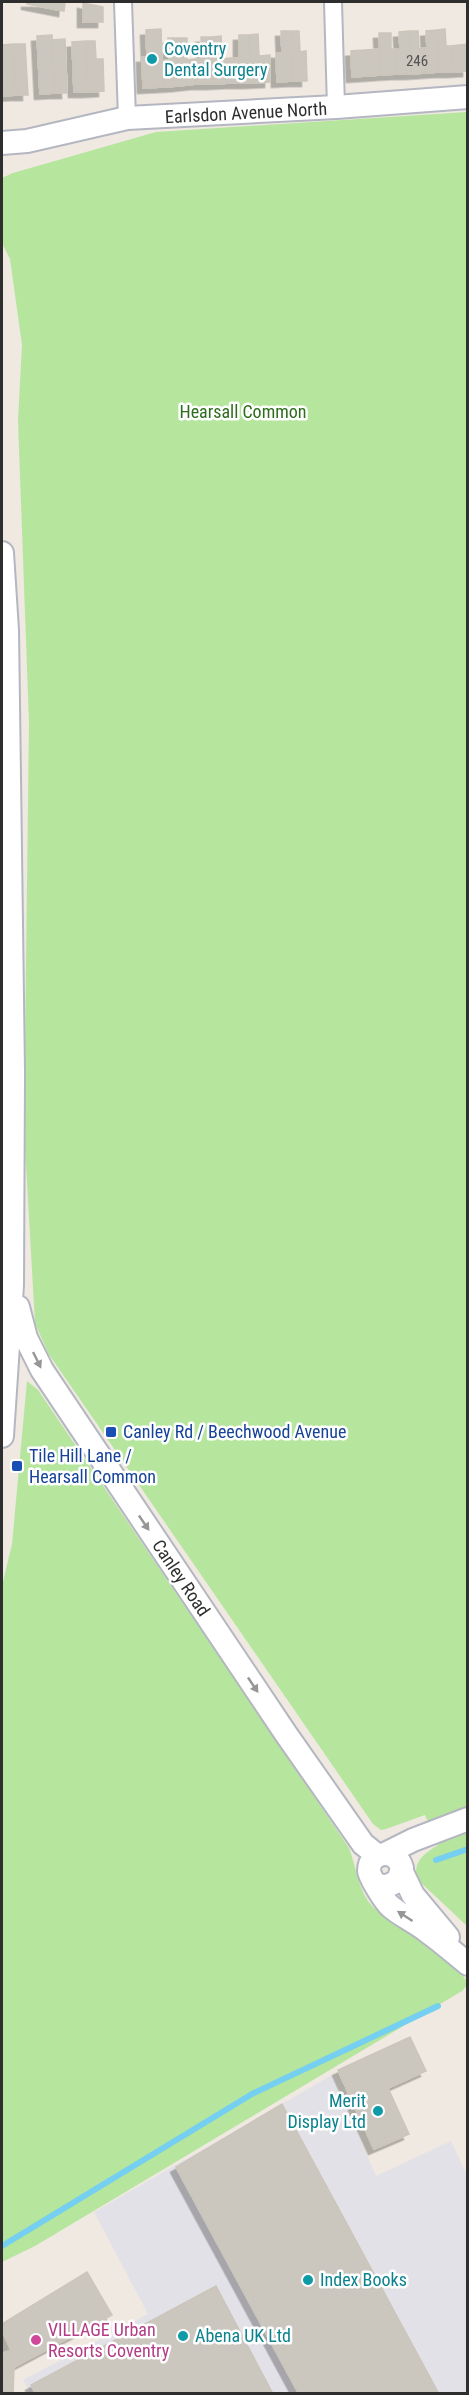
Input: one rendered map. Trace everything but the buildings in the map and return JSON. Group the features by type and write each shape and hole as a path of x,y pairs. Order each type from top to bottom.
{"main road":[{"name":"Earlsdon Avenue North","path":"2,143 27,141 127,118 336,107 468,97"},
{"name":"Earlsdon Avenue North","path":"2,152 27,141"},
{"path":"2,553 7,630 13,1081 12,1285 2,1436"},
{"name":"Canley Road","path":"12,1285 26,1338 42,1370 286,1734 363,1844 392,1862 413,1895 468,1963"},
{"path":"392,1862 440,1829 468,1819"},
{"name":"Canley Road","path":"392,1862 371,1862 369,1869 370,1877 388,1905 428,1931 468,1963"}],"street":[{"path":"123,2 127,118"},
{"path":"333,2 336,107"}],"shaded area":[{"path":"332,2075 376,2176 451,2141 467,2175 467,2393 31,2394 23,2380 148,2314 94,2212"}],"green space":[{"name":"Hearsall Common","path":"467,112 467,1926 417,1879 418,1863 424,1855 438,1845 425,1815 381,1830 373,1824 48,1353 35,1323 24,1129 29,722 18,421 22,345 10,259 2,243 2,178 156,132"},
{"path":"27,1381 38,1390 349,1848 359,1882 368,1901 385,1916 418,1935 439,1951 453,1963 468,1984 462,1991 35,2246 2,2262 2,1586 12,1544"}],"waterway":[{"path":"436,1860 468,1849"},
{"path":"2,2246 252,2094 438,2006"}],"place":[{"name":"Coventry Dental Surgery","path":"152,59"},
{"name":"Canley Rd / Beechwood Avenue","path":"111,1432"},
{"name":"Tile Hill Lane / Hearsall Common","path":"17,1466"},
{"name":"Merit Display Ltd","path":"378,2111"},
{"name":"Index Books","path":"308,2280"},
{"name":"Abena UK Ltd","path":"183,2336"},
{"name":"VILLAGE Urban Resorts Coventry","path":"36,2340"}]}
